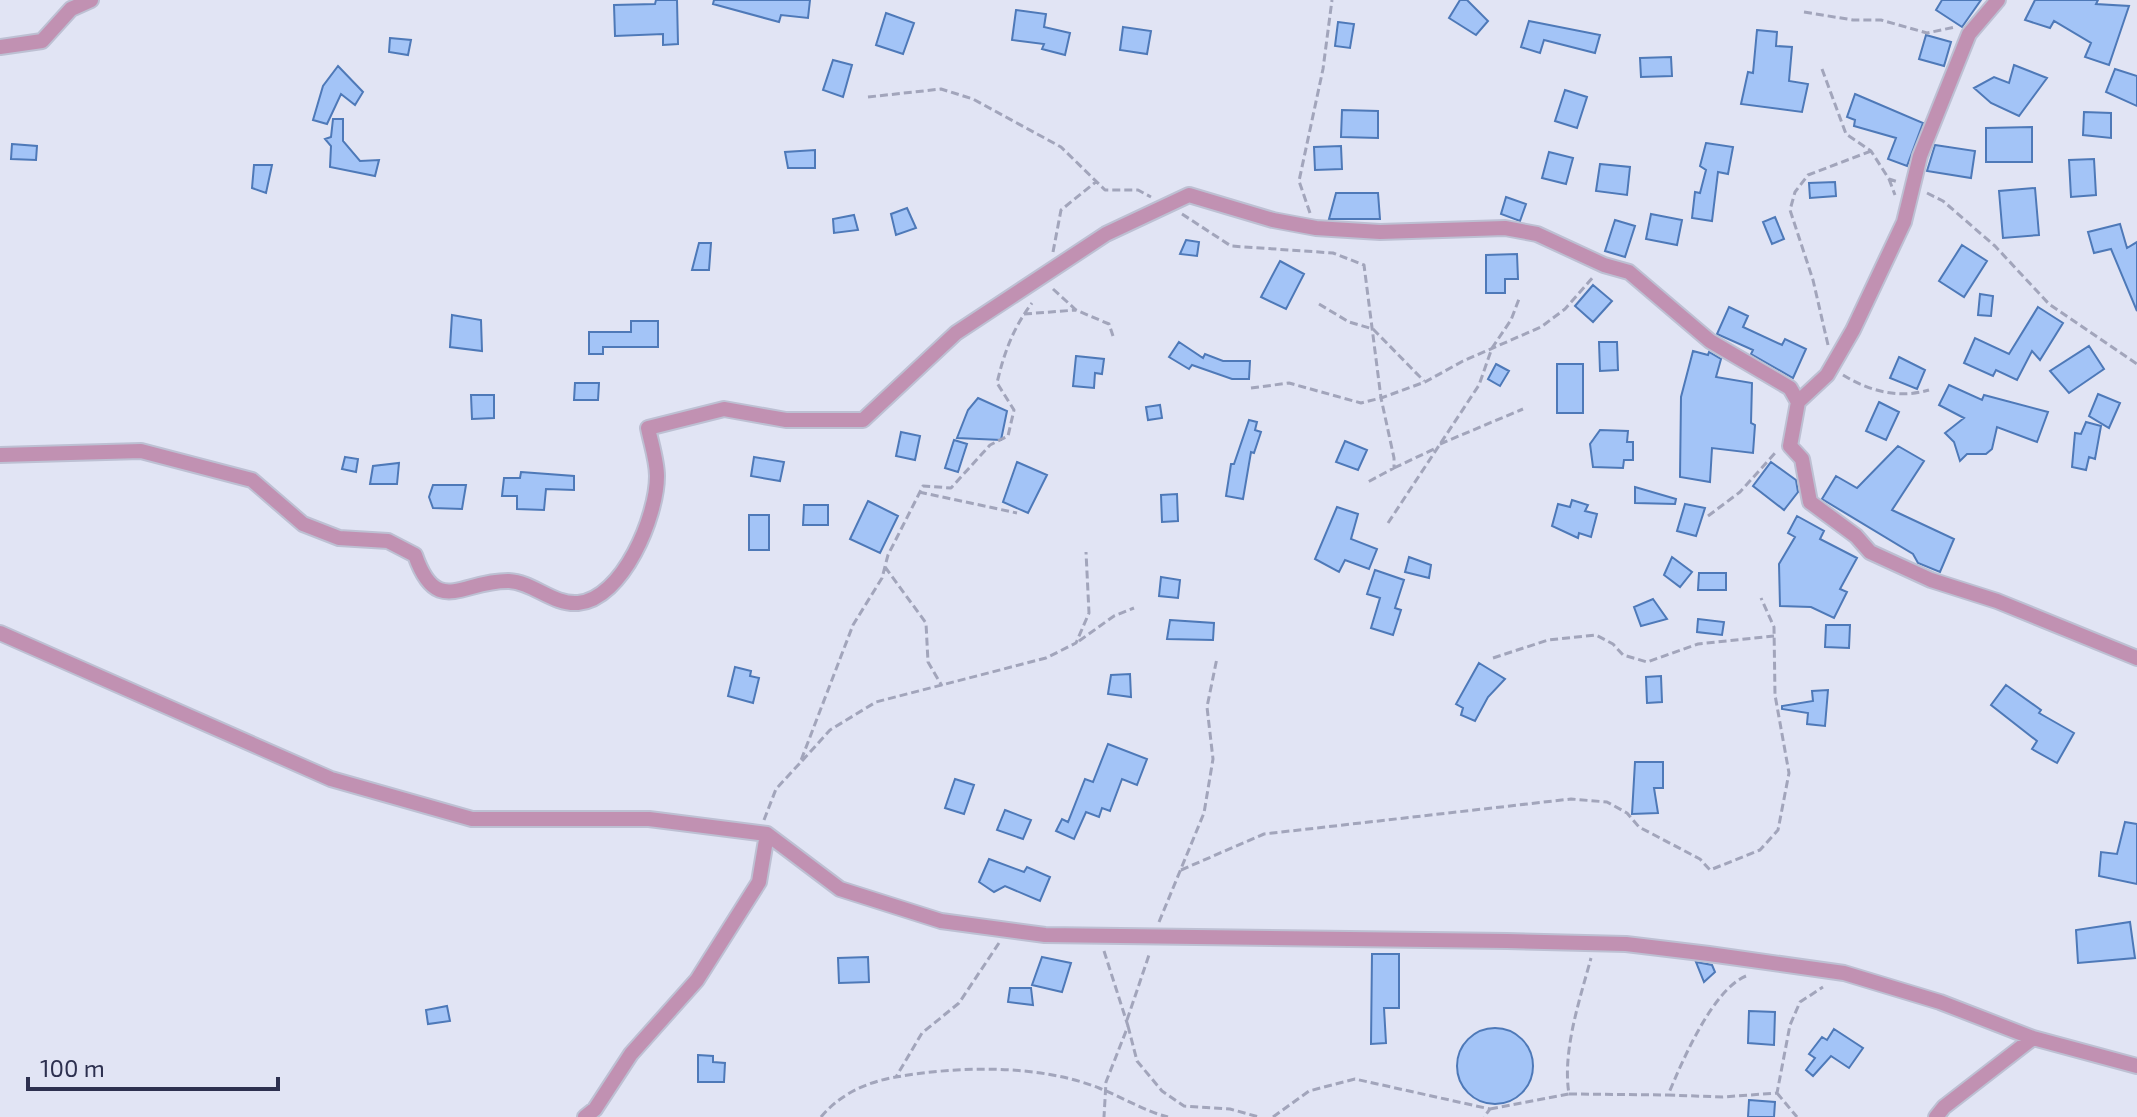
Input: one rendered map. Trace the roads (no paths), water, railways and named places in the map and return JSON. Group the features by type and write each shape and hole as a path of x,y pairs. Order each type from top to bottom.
{"street":[{"path":"0,47 42,41 70,4 91,0"},
{"path":"1998,0 1969,34 1920,156 1904,222 1830,370 1798,402 1790,446 1802,459 1810,502 1856,536 1870,552 1931,580 1997,601 2137,658"},
{"path":"0,455 141,451 252,480 303,524 339,538 388,541 415,555 424,579 435,590 449,592 511,581 561,601 580,603 611,589 632,558 657,477 648,428 724,409 786,420 863,420 956,333 1106,234 1189,195 1273,220 1316,228 1380,232 1505,228 1537,234 1604,265 1629,272 1710,341 1790,388 1798,402"},
{"path":"0,633 331,779 472,819 649,819 767,834 840,889 941,921 1045,935 1610,944 1844,973 1940,1002 2033,1038 2137,1066"},
{"path":"585,1117 595,1109 631,1054 697,980 759,882 767,834"},
{"path":"1936,1117 1944,1107 2033,1038"}]}
